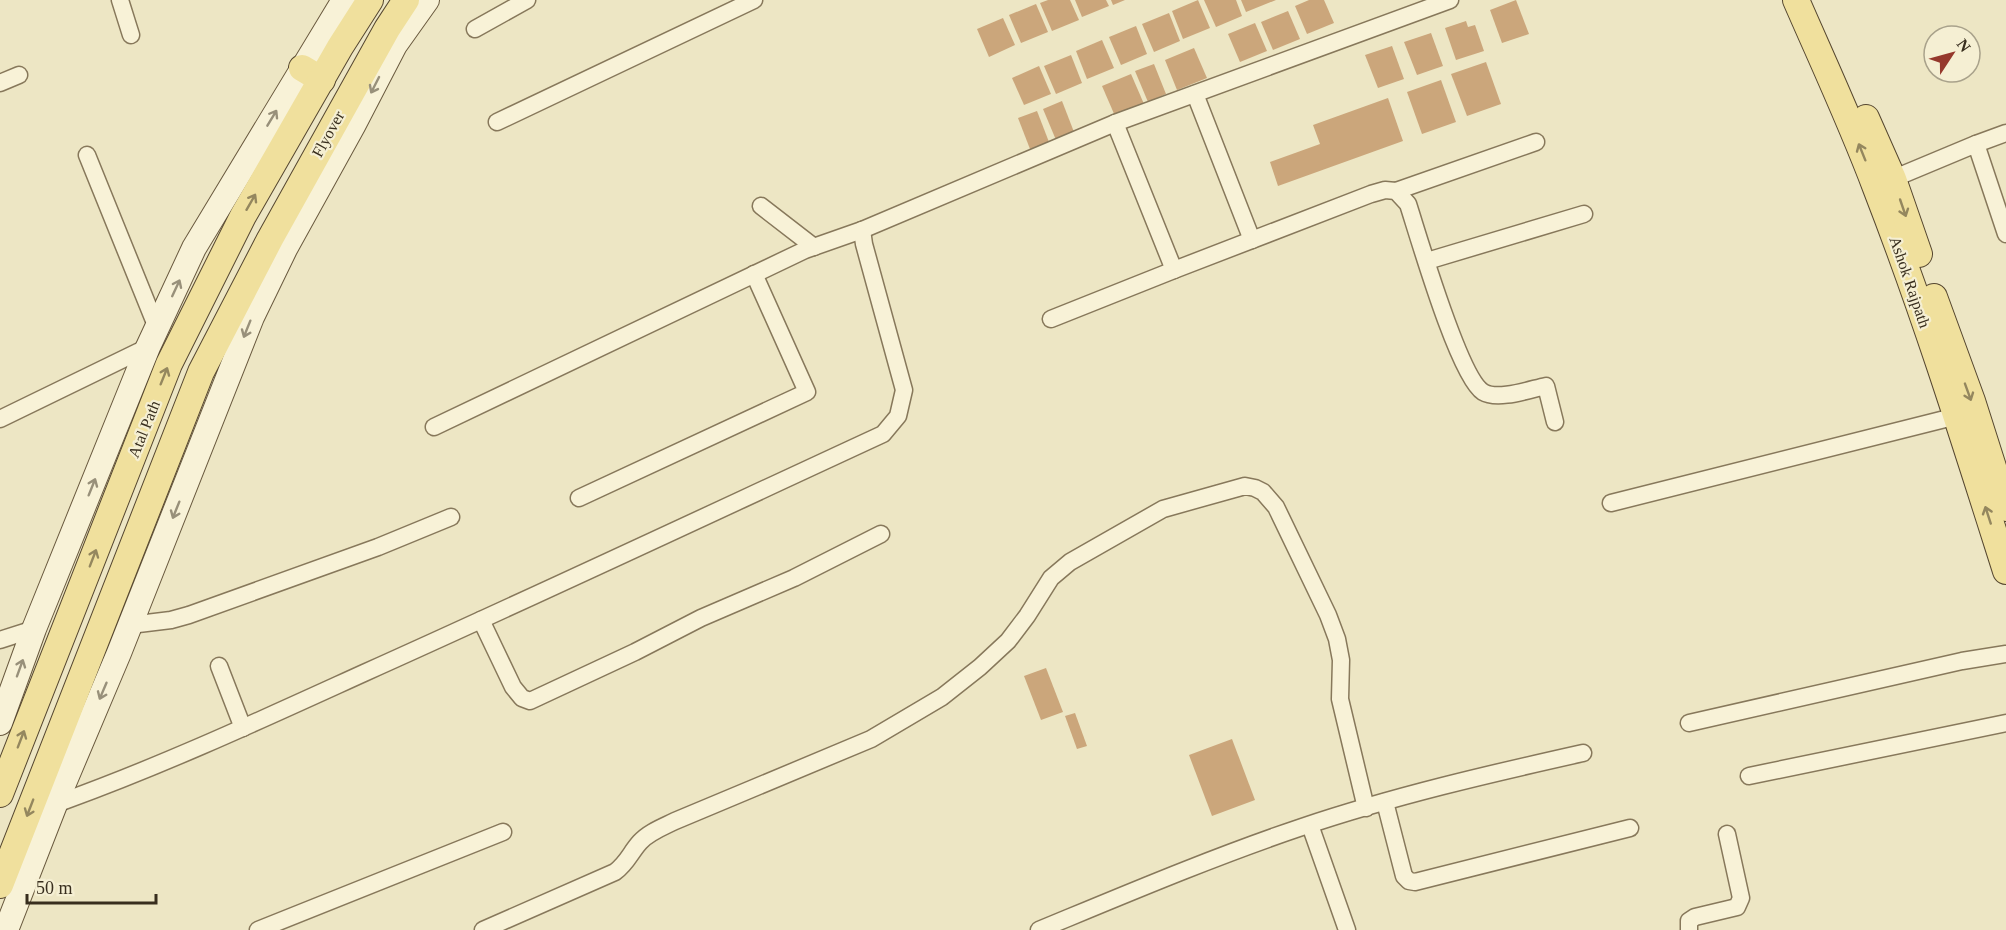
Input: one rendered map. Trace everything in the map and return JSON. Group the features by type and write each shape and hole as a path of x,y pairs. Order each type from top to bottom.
{"main road":[{"path":"312,74 340,47 370,0"},
{"name":"Flyover","path":"0,885 201,372 263,273 270,239 370,59 406,0"},
{"name":"Ashok Rajpath","path":"1796,0 1843,106 1884,182 1957,416 1991,464 2006,571"},
{"name":"Ashok Rajpath","path":"1814,0 2006,508"},
{"name":"Atal Path","path":"0,794 169,364 312,74"}],"street":[{"path":"120,0 131,35"},
{"path":"0,723 34,629 153,337 194,248 312,74 344,0"},
{"path":"6,930 252,317 263,273 395,45 427,0"},
{"path":"475,29 528,0"},
{"path":"497,122 754,0"},
{"path":"434,428 814,247 862,230 1115,123 1414,6 1450,0"},
{"path":"0,83 19,75"},
{"path":"1194,94 1252,240"},
{"path":"1115,123 1174,270"},
{"path":"1884,182 2006,133"},
{"path":"1051,319 1371,194 1385,190 1396,191 1536,142"},
{"path":"1976,144 2006,234"},
{"path":"87,155 153,337"},
{"path":"1396,191 1408,204 1457,350 1469,375 1482,392 1494,396 1546,386 1555,422"},
{"path":"760,206 814,247"},
{"path":"1427,261 1584,214"},
{"path":"56,802 133,775 243,728 883,434 898,416 904,390 866,255 862,230"},
{"path":"579,498 807,392 754,274"},
{"path":"0,419 153,337"},
{"path":"1611,503 1957,416"},
{"path":"483,930 615,872 626,864 639,843 650,833 871,739 942,697 980,667 1008,641 1028,616 1051,578 1070,562 1163,509 1245,486 1263,492 1276,507 1328,615 1337,639 1341,660 1340,699 1366,808"},
{"path":"130,625 171,620 189,615 378,547 451,517"},
{"path":"481,620 513,687 522,698 530,701 701,618 794,578 881,534"},
{"path":"0,640 34,629"},
{"path":"1689,723 1962,661 2006,654"},
{"path":"219,666 243,728"},
{"path":"1749,776 2006,723"},
{"path":"1039,930 1207,862 1310,825 1491,774 1583,753"},
{"path":"1386,802 1404,876 1409,881 1415,882 1630,828"},
{"path":"1310,825 1347,930"},
{"path":"258,930 503,832"},
{"path":"1689,930 1689,921 1695,917 1737,907 1740,903 1727,834"}],"building":[{"path":"1048,0 1070,0 1079,20 1052,31 1040,3"},
{"path":"1075,0 1106,0 1109,6 1082,17"},
{"path":"1111,0 1125,0 1113,5"},
{"path":"1198,0 1210,28 1183,39 1172,11"},
{"path":"1204,0 1236,0 1242,16 1216,27"},
{"path":"1241,0 1276,0 1246,12"},
{"path":"1309,0 1324,0 1334,23 1307,34 1295,6"},
{"path":"1516,0 1529,34 1502,43 1490,10"},
{"path":"1036,4 1048,32 1021,43 1009,15"},
{"path":"1288,11 1300,39 1273,50 1261,22"},
{"path":"1169,13 1180,41 1154,52 1142,24"},
{"path":"1003,18 1015,45 989,57 977,29"},
{"path":"1466,21 1468,27 1475,25 1484,51 1456,60 1445,28"},
{"path":"1255,23 1267,51 1240,62 1228,34"},
{"path":"1136,26 1147,54 1121,65 1109,37"},
{"path":"1431,33 1443,66 1417,75 1404,42"},
{"path":"1102,40 1114,68 1087,79 1076,51"},
{"path":"1392,46 1404,79 1378,88 1365,55"},
{"path":"1194,48 1207,78 1177,90 1165,60"},
{"path":"1071,55 1082,83 1056,94 1044,66"},
{"path":"1486,62 1501,104 1467,116 1451,74"},
{"path":"1154,64 1166,94 1148,102 1135,71"},
{"path":"1039,66 1051,94 1024,105 1012,78"},
{"path":"1131,74 1144,104 1115,116 1102,86"},
{"path":"1441,80 1456,122 1422,134 1407,92"},
{"path":"1388,98 1403,141 1278,186 1270,162 1320,144 1313,125"},
{"path":"1062,101 1074,132 1056,140 1043,109"},
{"path":"1037,111 1049,142 1030,149 1018,118"},
{"path":"1046,668 1063,712 1041,720 1024,676"},
{"path":"1075,713 1087,746 1077,749 1065,716"},
{"path":"1232,739 1255,800 1212,816 1189,755"}]}
